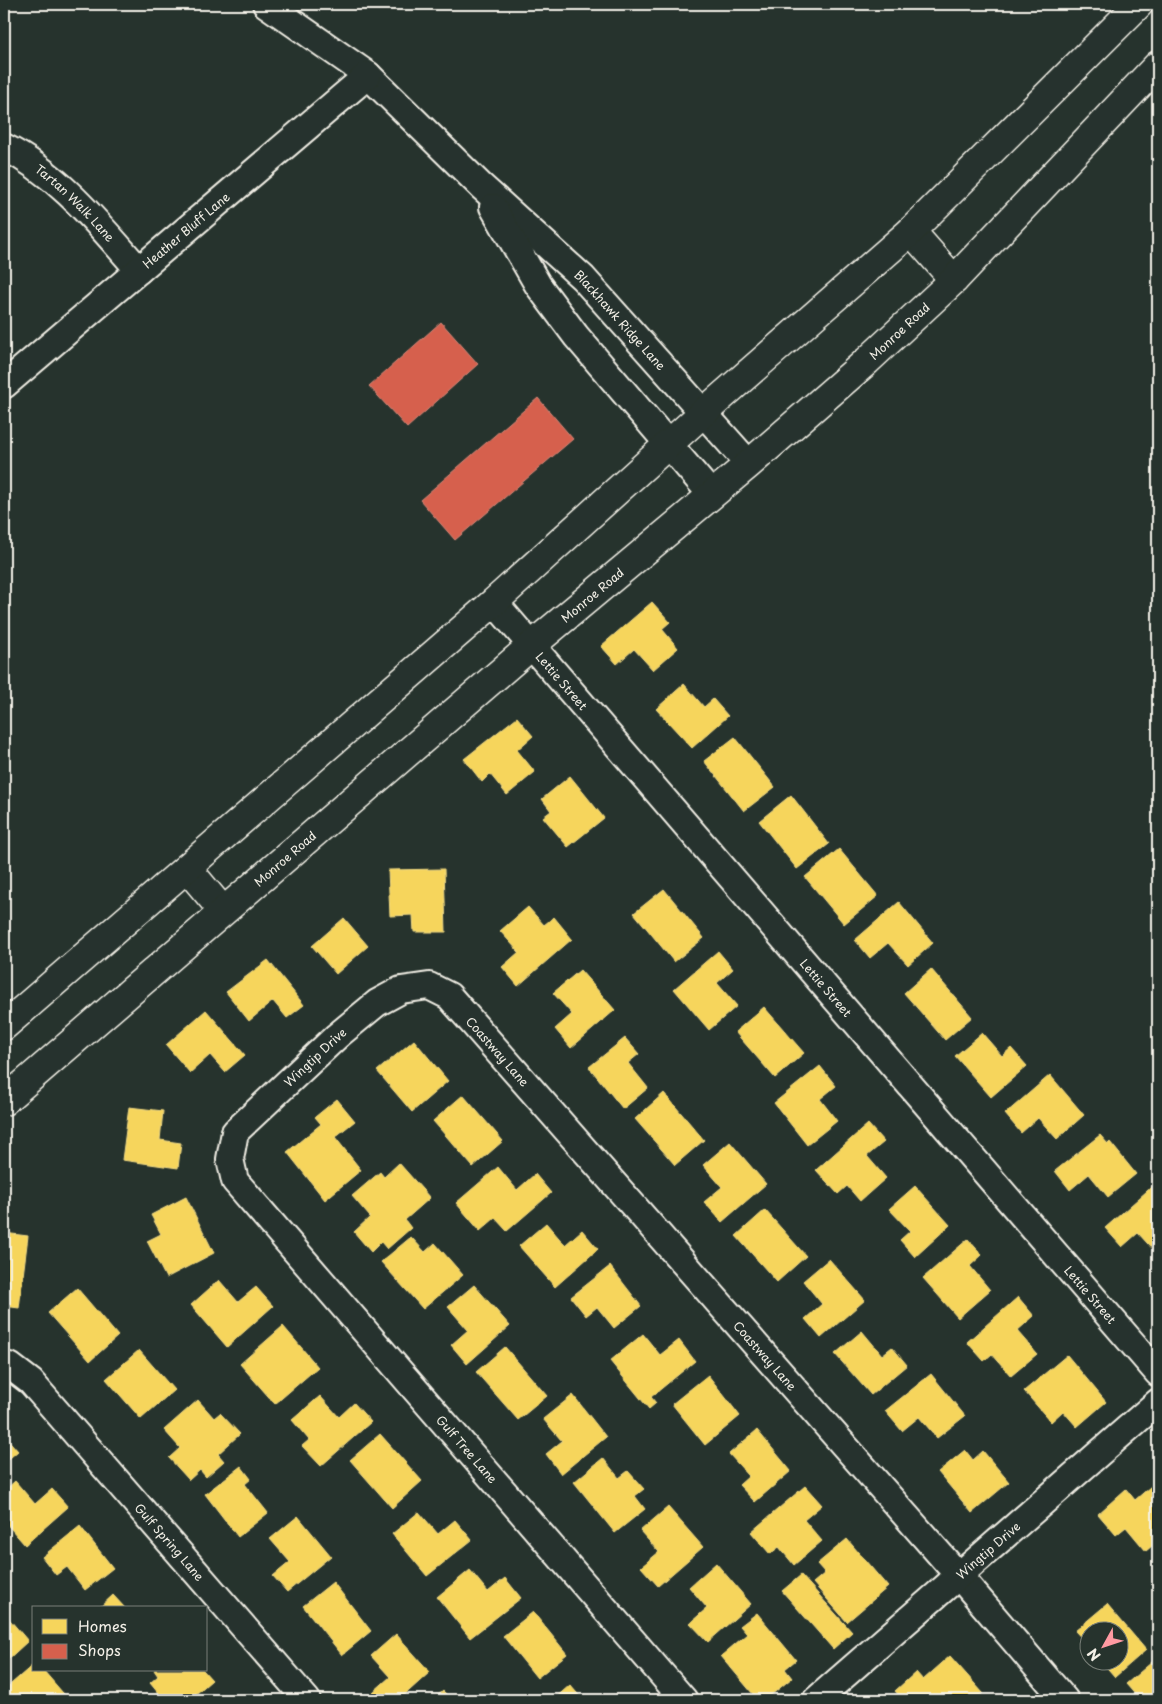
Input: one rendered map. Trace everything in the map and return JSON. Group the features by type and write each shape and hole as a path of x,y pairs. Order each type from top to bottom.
{"main road":[{"path":"4,1026 494,602 704,412 911,232 1139,4"},
{"name":"Monroe Road","path":"4,1101 531,646 749,464 867,361 954,280 1158,65"},
{"path":"911,232 954,280"},
{"path":"187,868 223,911"}],"street":[{"name":"Blackhawk Ridge Lane","path":"266,4 368,75 481,186 583,278 749,464"},
{"name":"Heather Bluff Lane","path":"4,385 368,75"},
{"name":"Tartan Walk Lane","path":"4,147 26,158 54,180 139,270"},
{"name":"Blackhawk Ridge Lane","path":"481,186 538,284 576,336 711,494"},
{"name":"Lettie Street","path":"494,602 1158,1374"},
{"name":"Wingtip Drive","path":"249,1197 235,1181 230,1159 236,1132 337,1036 377,1003 401,990 429,986 449,996 463,1012"},
{"name":"Coastway Lane","path":"463,1012 959,1576 1064,1700"},
{"name":"Gulf Tree Lane","path":"249,1197 684,1700"},
{"name":"Gulf Spring Lane","path":"4,1366 10,1366 32,1382 307,1700"},
{"name":"Wingtip Drive","path":"816,1700 1158,1402"}],"building: Homes":[{"path":"652,602 670,622 662,629 678,648 653,670 634,649 617,664 601,646"},
{"path":"684,684 704,707 713,699 728,716 692,748 656,709"},
{"path":"517,717 533,736 517,750 535,772 507,795 490,774 482,782 464,759"},
{"path":"735,737 775,787 744,811 704,761"},
{"path":"570,776 604,818 568,847 543,817 551,811 542,799"},
{"path":"791,795 829,844 797,869 759,821"},
{"path":"839,849 878,896 844,924 805,877"},
{"path":"444,869 446,932 414,932 413,915 390,916 388,870"},
{"path":"664,889 704,938 674,962 634,913"},
{"path":"899,902 933,943 908,965 888,943 870,958 855,940"},
{"path":"528,907 544,925 554,917 572,939 518,986 502,967 519,952 500,931"},
{"path":"344,918 368,946 336,974 312,946"},
{"path":"718,951 733,969 717,983 737,1006 709,1030 674,989"},
{"path":"268,960 304,1005 287,1018 273,1001 249,1021 226,992"},
{"path":"931,969 972,1017 945,1040 904,993"},
{"path":"580,970 615,1010 571,1048 555,1029 572,1014 553,993"},
{"path":"764,1007 804,1053 775,1078 735,1032"},
{"path":"206,1010 245,1055 225,1072 210,1055 190,1073 166,1045"},
{"path":"982,1033 1002,1056 1011,1048 1027,1066 991,1097 955,1056"},
{"path":"625,1038 639,1054 628,1063 648,1088 623,1109 589,1067"},
{"path":"414,1040 448,1081 412,1112 377,1071"},
{"path":"820,1066 836,1086 820,1099 837,1121 807,1145 774,1103"},
{"path":"1050,1075 1084,1115 1057,1139 1038,1118 1021,1133 1005,1114"},
{"path":"664,1093 704,1140 675,1165 635,1119"},
{"path":"463,1095 503,1141 473,1167 433,1121"},
{"path":"337,1099 355,1121 335,1137 361,1170 325,1200 287,1152 321,1124 315,1117"},
{"path":"129,1107 163,1111 160,1140 181,1143 178,1168 122,1160"},
{"path":"868,1124 884,1142 867,1156 886,1178 860,1201 847,1186 838,1194 816,1170"},
{"path":"1100,1135 1108,1144 1110,1142 1136,1174 1108,1197 1089,1174 1070,1190 1055,1171"},
{"path":"730,1142 766,1184 722,1222 704,1202 722,1187 703,1165"},
{"path":"399,1163 430,1198 405,1220 411,1228 387,1249 381,1242 371,1252 354,1232 370,1217 352,1196 380,1172 384,1177"},
{"path":"498,1167 517,1190 535,1174 551,1193 507,1231 495,1218 480,1231 456,1203"},
{"path":"1155,1184 1158,1188 1157,1254 1138,1233 1122,1247 1105,1228"},
{"path":"915,1186 950,1225 915,1257 900,1240 910,1231 889,1209"},
{"path":"186,1197 214,1253 166,1278 147,1241 161,1234 151,1215"},
{"path":"765,1210 806,1256 777,1282 736,1236"},
{"path":"546,1223 565,1245 582,1230 598,1249 555,1287 519,1246"},
{"path":"4,1233 28,1236 19,1308 4,1306"},
{"path":"411,1237 425,1252 435,1243 463,1275 423,1309 381,1262"},
{"path":"968,1239 982,1255 970,1266 990,1290 958,1318 923,1278"},
{"path":"829,1259 865,1300 821,1338 805,1319 822,1304 803,1281"},
{"path":"610,1266 641,1306 614,1328 597,1307 586,1316 571,1297"},
{"path":"219,1280 238,1302 256,1287 273,1306 227,1347 191,1305"},
{"path":"474,1285 510,1326 467,1364 451,1345 468,1330 448,1307"},
{"path":"77,1288 118,1336 90,1361 48,1313"},
{"path":"1018,1297 1034,1316 1017,1331 1037,1354 1011,1376 992,1354 984,1361 967,1342"},
{"path":"283,1326 318,1367 275,1404 240,1364"},
{"path":"862,1331 882,1355 892,1347 907,1365 871,1395 835,1354"},
{"path":"643,1334 660,1355 679,1340 695,1361 651,1397 656,1403 649,1409 610,1361"},
{"path":"505,1347 547,1396 518,1420 476,1372"},
{"path":"139,1350 174,1390 141,1419 106,1379"},
{"path":"1067,1355 1106,1402 1077,1427 1063,1411 1051,1422 1024,1391"},
{"path":"931,1374 965,1416 937,1438 919,1417 902,1431 885,1411"},
{"path":"708,1375 740,1416 705,1445 672,1404"},
{"path":"573,1395 606,1437 561,1474 546,1454 562,1441 543,1419"},
{"path":"320,1396 339,1417 354,1403 371,1422 321,1466 302,1446 309,1440 292,1420"},
{"path":"198,1400 214,1418 220,1413 240,1434 218,1454 224,1461 206,1477 200,1470 189,1480 169,1458 180,1448 164,1430"},
{"path":"757,1430 791,1471 755,1502 739,1485 749,1476 729,1454"},
{"path":"380,1434 422,1481 392,1508 350,1460"},
{"path":"4,1435 18,1451 4,1463"},
{"path":"965,1450 973,1460 983,1451 1009,1482 972,1513 938,1472"},
{"path":"603,1458 619,1478 628,1471 644,1489 635,1496 645,1509 615,1533 574,1482"},
{"path":"241,1466 251,1479 245,1484 268,1513 238,1537 205,1494"},
{"path":"1158,1480 1158,1541 1146,1551 1126,1527 1116,1535 1098,1514 1126,1489 1135,1500"},
{"path":"15,1481 35,1504 52,1489 68,1507 25,1545 4,1521 4,1491"},
{"path":"805,1486 822,1505 804,1520 822,1541 794,1565 779,1547 770,1554 751,1532"},
{"path":"668,1507 703,1547 658,1586 641,1567 659,1552 640,1531"},
{"path":"419,1512 438,1534 455,1520 472,1540 427,1576 392,1534"},
{"path":"298,1516 331,1556 287,1592 273,1576 290,1562 270,1539"},
{"path":"80,1526 113,1568 85,1590 67,1567 56,1575 42,1557"},
{"path":"847,1539 888,1587 847,1622 813,1583 825,1573 817,1564"},
{"path":"716,1563 751,1604 708,1642 690,1623 707,1608 689,1587"},
{"path":"470,1570 488,1592 505,1578 521,1598 470,1638 437,1597"},
{"path":"801,1575 852,1632 833,1649 782,1591"},
{"path":"333,1582 371,1631 342,1655 303,1606"},
{"path":"113,1595 123,1606 101,1606"},
{"path":"1107,1604 1122,1622 1086,1622"},
{"path":"533,1612 567,1654 537,1678 503,1636"},
{"path":"4,1613 28,1641 4,1663"},
{"path":"757,1613 796,1660 785,1669 792,1678 765,1700 758,1700 721,1656 747,1634 740,1626"},
{"path":"1080,1627 1080,1636 1075,1631"},
{"path":"1130,1631 1146,1650 1130,1664"},
{"path":"396,1634 430,1672 399,1700 380,1700 373,1692 390,1677 371,1656"},
{"path":"950,1656 983,1693 974,1700 903,1700 895,1691 916,1672 923,1680"},
{"path":"1158,1657 1158,1700 1140,1700 1126,1684"},
{"path":"32,1666 32,1672 45,1672 69,1700 4,1700 4,1690"},
{"path":"155,1672 205,1672 212,1680 189,1700 179,1700 176,1696 171,1700 164,1700 150,1683 158,1676"},
{"path":"1111,1672 1121,1672 1115,1677"},
{"path":"570,1685 583,1700 553,1700"},
{"path":"443,1691 452,1700 433,1700"}],"building: Shops":[{"path":"441,322 478,364 407,428 369,386"},
{"path":"538,398 573,439 455,540 420,500"}]}
